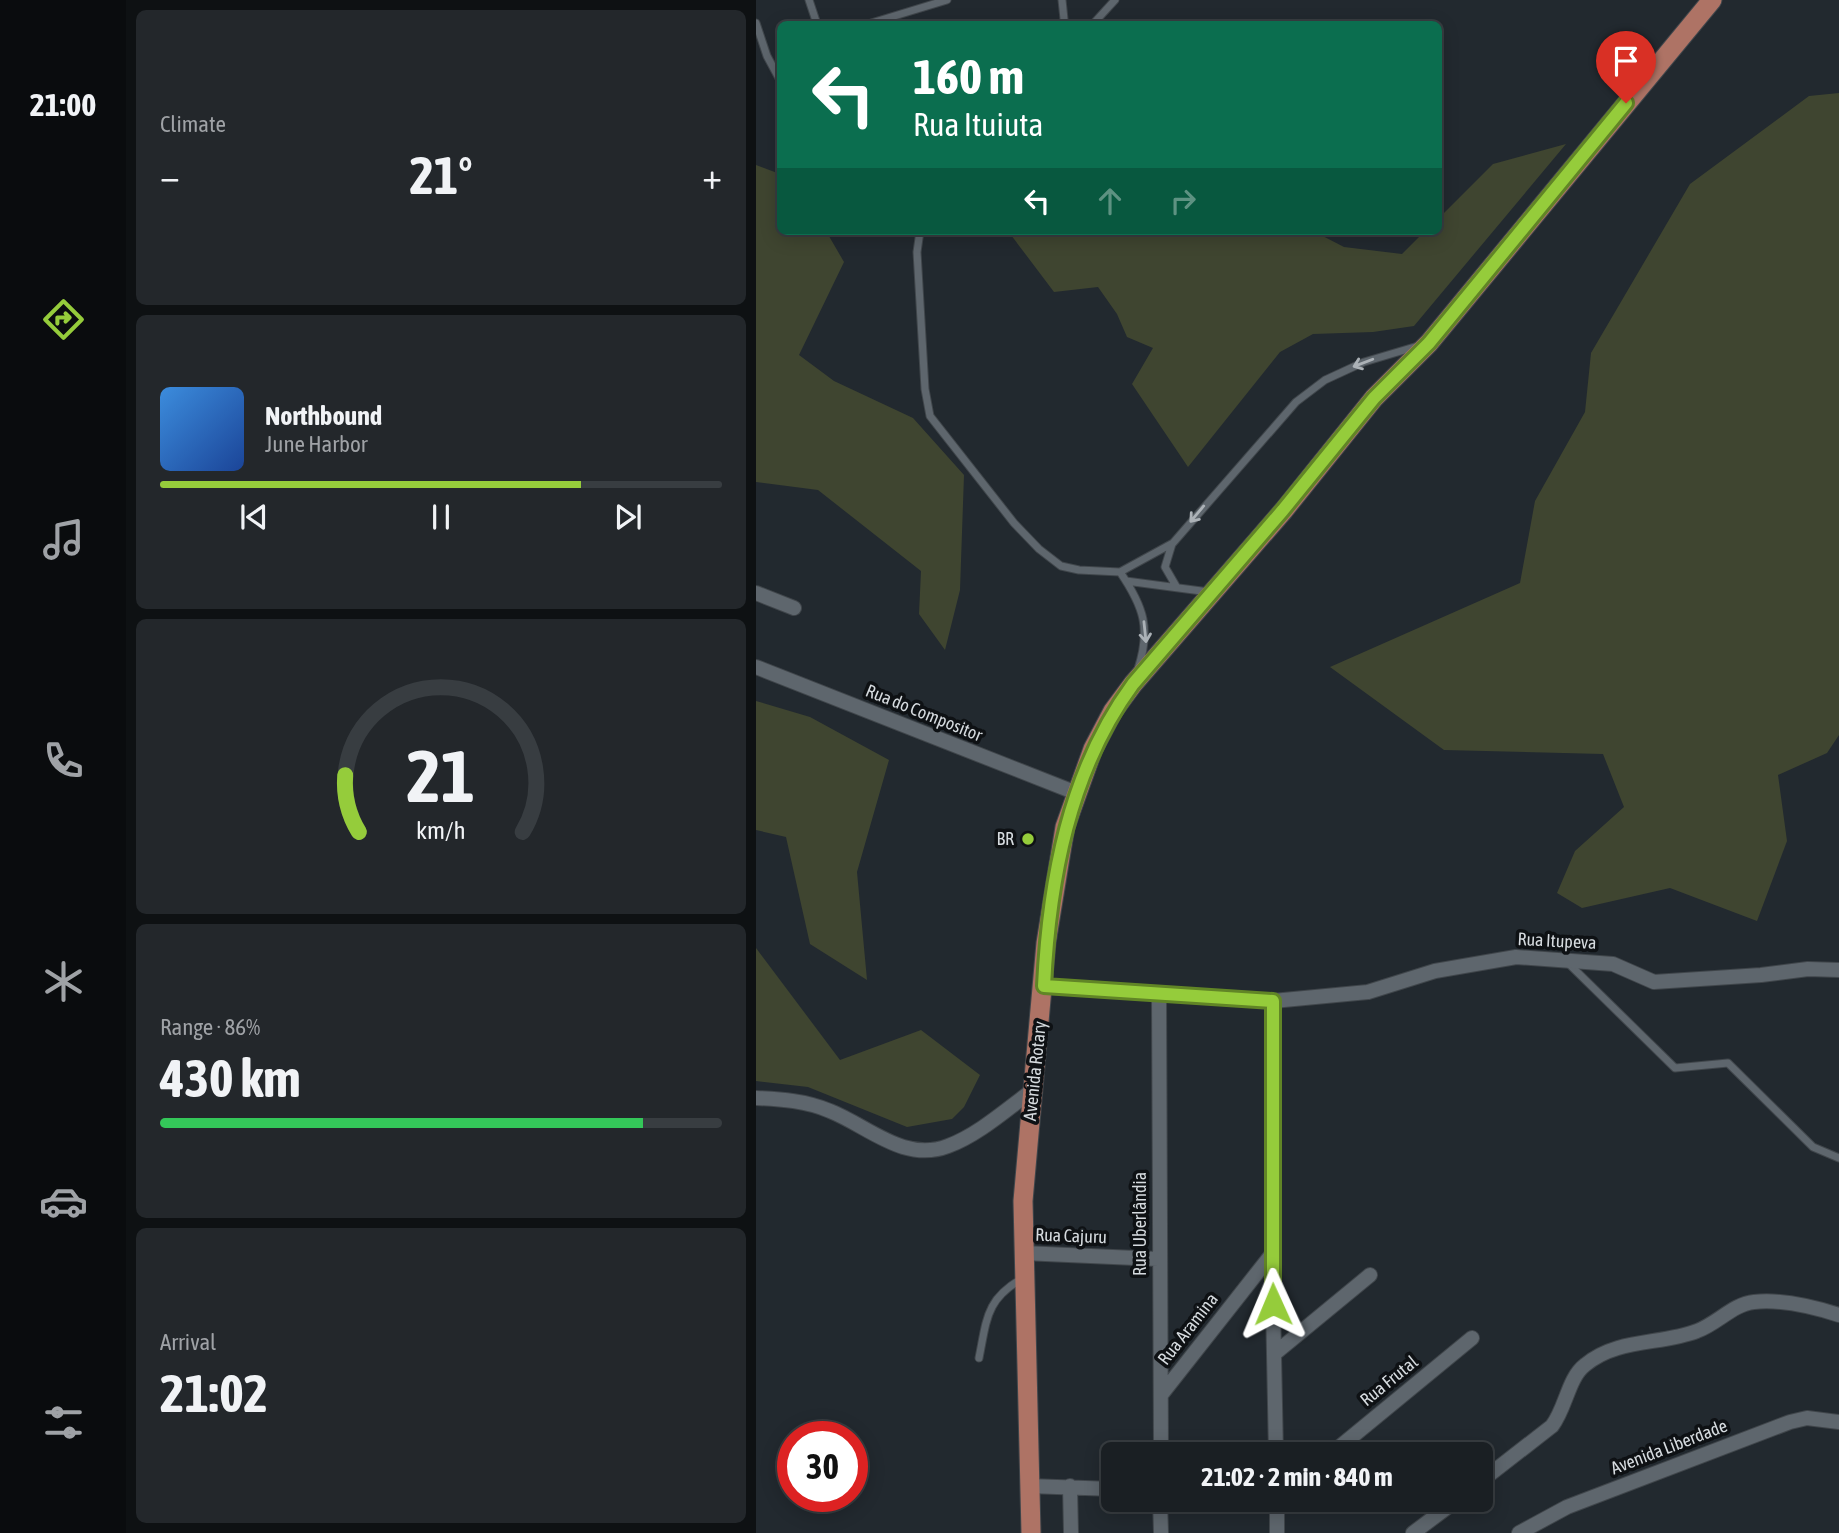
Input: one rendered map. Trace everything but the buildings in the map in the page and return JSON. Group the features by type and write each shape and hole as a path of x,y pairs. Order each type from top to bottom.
{"main road":[{"name":"Avenida Rotary","path":"1031,1533 1023,1201 1055,877 1065,827 1093,750 1113,711 1133,684 1283,510 1374,398 1429,343 1712,0"}],"street":[{"path":"756,593 794,608"},
{"name":"Rua do Compositor","path":"756,667 1079,794"},
{"name":"Rua Itupeva","path":"1044,986 1273,1001 1368,992 1435,971 1492,960 1564,959 1614,964 1654,982 1808,969 1839,970"},
{"name":"Rua Uberlândia","path":"1159,993 1158,1259 1161,1442"},
{"path":"1273,1001 1272,1254 1276,1442"},
{"path":"756,1098 824,1108 891,1143 931,1151 961,1141 1033,1090"},
{"name":"Rua Cajuru","path":"1023,1253 1158,1259"},
{"name":"Rua Aramina","path":"1161,1395 1272,1254"},
{"path":"1274,1354 1370,1275"},
{"path":"1493,1472 1552,1426 1560,1416 1579,1371 1598,1356 1619,1347 1695,1332 1754,1302 1804,1306 1839,1315"},
{"name":"Rua Frutal","path":"1346,1442 1472,1338"},
{"name":"Avenida Liberdade","path":"1519,1533 1567,1507 1790,1422 1807,1418 1839,1422"},
{"path":"1029,1486 1101,1488"},
{"path":"1070,1486 1071,1533"},
{"path":"1160,1512 1161,1533"},
{"path":"1277,1512 1277,1533"},
{"path":"1413,1533 1441,1512"}],"lane":[{"path":"809,0 816,21"},
{"path":"878,21 947,0"},
{"path":"1062,0 1064,21"},
{"path":"1096,21 1115,0"},
{"path":"756,23 767,56 777,74"},
{"path":"919,235 917,252 926,401 930,416 1014,523 1039,549 1061,566 1120,572 1173,543 1296,402 1325,380 1364,362 1429,343"},
{"path":"1173,543 1165,567 1176,586"},
{"path":"1120,572 1147,629 1146,646 1133,684"},
{"path":"1126,581 1211,593"},
{"path":"1564,959 1675,1068 1728,1063 1813,1147 1839,1158"},
{"path":"979,1358 994,1300 1003,1290 1023,1278"}],"green space":[{"path":"1839,93 1839,735 1827,753 1778,775 1787,841 1757,921 1670,888 1582,908 1557,893 1575,851 1624,807 1603,754 1444,750 1330,667 1520,583 1535,501 1585,412 1591,353 1690,184 1809,96"},
{"path":"1566,144 1414,326 1373,332 1313,334 1280,352 1188,467 1132,384 1153,348 1127,337 1117,314 1098,287 1054,292 1011,235 1321,235 1344,247 1402,254 1421,235 1442,235 1442,215 1493,164"},
{"path":"756,165 777,173 777,235 828,235 844,262 799,355 834,381 913,418 964,475 960,590 945,650 919,614 921,571 818,490 756,482"},
{"path":"756,701 810,717 889,760 857,872 867,980 810,944 786,837 756,830"},
{"path":"756,948 840,1060 921,1030 980,1075 964,1107 952,1119 907,1127 808,1087 756,1081"}],"place":[{"name":"BR","path":"1028,839"}],"route":[{"path":"1273,1304 1273,1001 1044,986 1046,943 1065,827 1093,750 1113,711 1133,684 1283,510 1374,398 1429,343 1626,103"}]}
